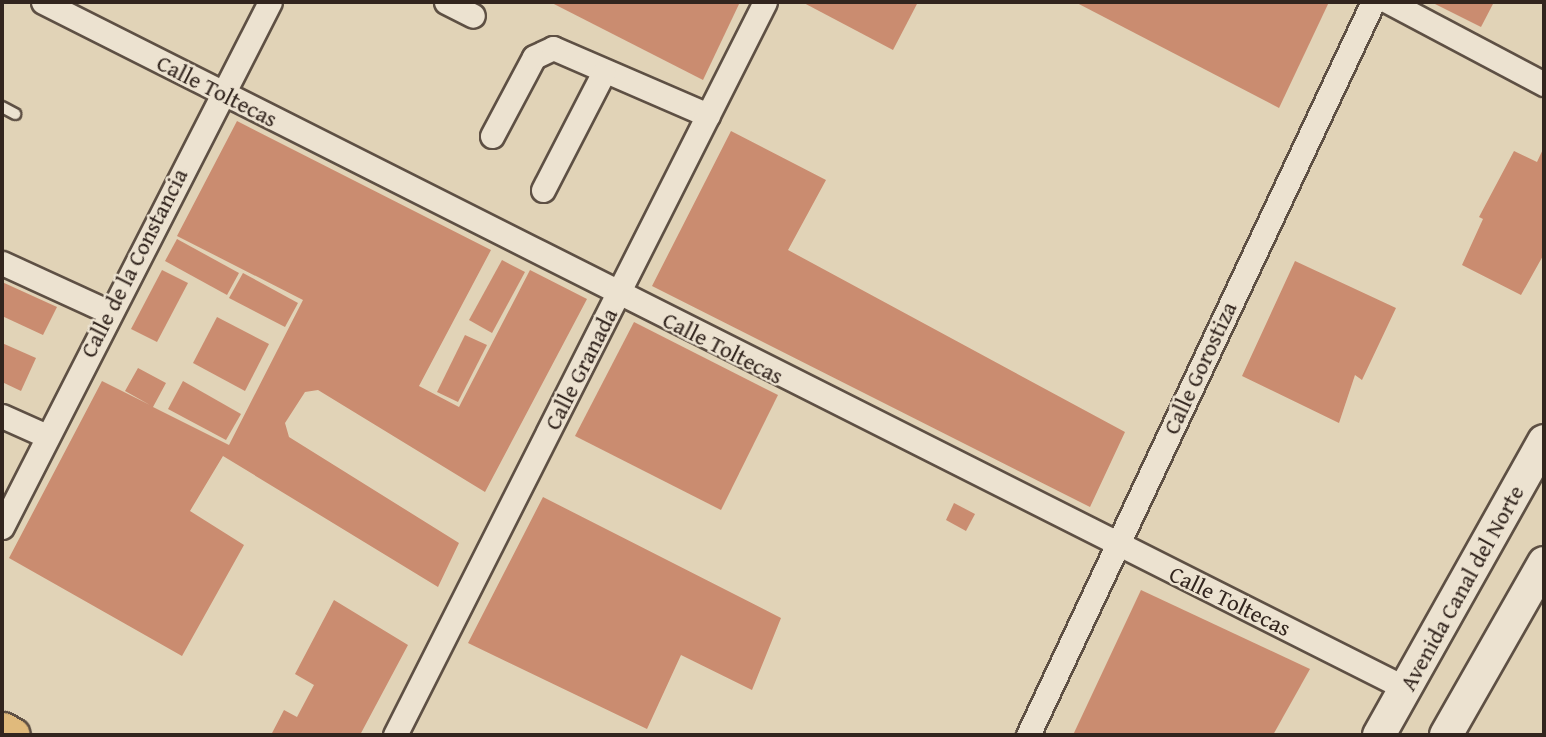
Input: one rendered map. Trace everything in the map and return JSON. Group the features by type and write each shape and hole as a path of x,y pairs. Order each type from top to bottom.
{"main road":[{"name":"Avenida Canal del Norte","path":"1379,735 1544,441"},
{"path":"1446,735 1544,563"},
{"path":"2,730 12,735"}],"street":[{"name":"Calle Toltecas","path":"43,2 619,296 1405,688"},
{"name":"Calle de la Constancia","path":"2,527 219,92 270,2"},
{"path":"446,2 473,16"},
{"name":"Calle Granada","path":"395,735 619,296 765,2"},
{"name":"Calle Gorostiza","path":"1028,735 1373,2"},
{"path":"1389,2 1544,84"},
{"path":"492,135 538,52 560,50 604,72 708,116"},
{"path":"543,190 604,72"},
{"path":"2,263 109,312"},
{"path":"2,416 47,436"}],"lane":[{"path":"2,107 15,114"}],"building":[{"path":"550,2 740,2 703,80"},
{"path":"802,2 918,2 893,50"},
{"path":"1075,2 1329,2 1279,108"},
{"path":"1431,2 1494,2 1481,27"},
{"path":"237,121 491,250 419,386 459,407 530,270 587,299 485,492 318,390 305,392 285,423 289,437 459,543 438,587 223,456 190,511 244,545 182,656 9,558 102,381 150,405 125,391 138,368 166,383 153,407 229,445 303,300 177,236"},
{"path":"731,131 826,180 788,250 1125,432 1090,507 652,286"},
{"path":"1544,147 1544,254 1521,295 1462,265 1483,219 1479,217 1514,151 1537,162"},
{"path":"177,239 239,273 227,295 165,261"},
{"path":"502,260 525,272 492,333 469,320"},
{"path":"1295,261 1396,308 1362,380 1355,375 1339,423 1242,376"},
{"path":"162,270 188,283 157,342 131,329"},
{"path":"243,273 298,303 285,327 229,298"},
{"path":"2,282 57,307 43,335 2,316"},
{"path":"217,317 269,344 245,391 193,363"},
{"path":"634,322 778,395 721,510 575,436"},
{"path":"465,335 487,345 458,402 437,392"},
{"path":"2,343 36,358 21,391 2,382"},
{"path":"183,381 241,414 226,440 168,409"},
{"path":"543,497 781,618 752,690 681,655 647,729 468,643"},
{"path":"954,503 975,514 966,531 946,520"},
{"path":"1141,590 1310,669 1273,735 1073,735"},
{"path":"334,600 408,645 360,735 271,735 284,710 297,717 314,685 295,674"}]}
